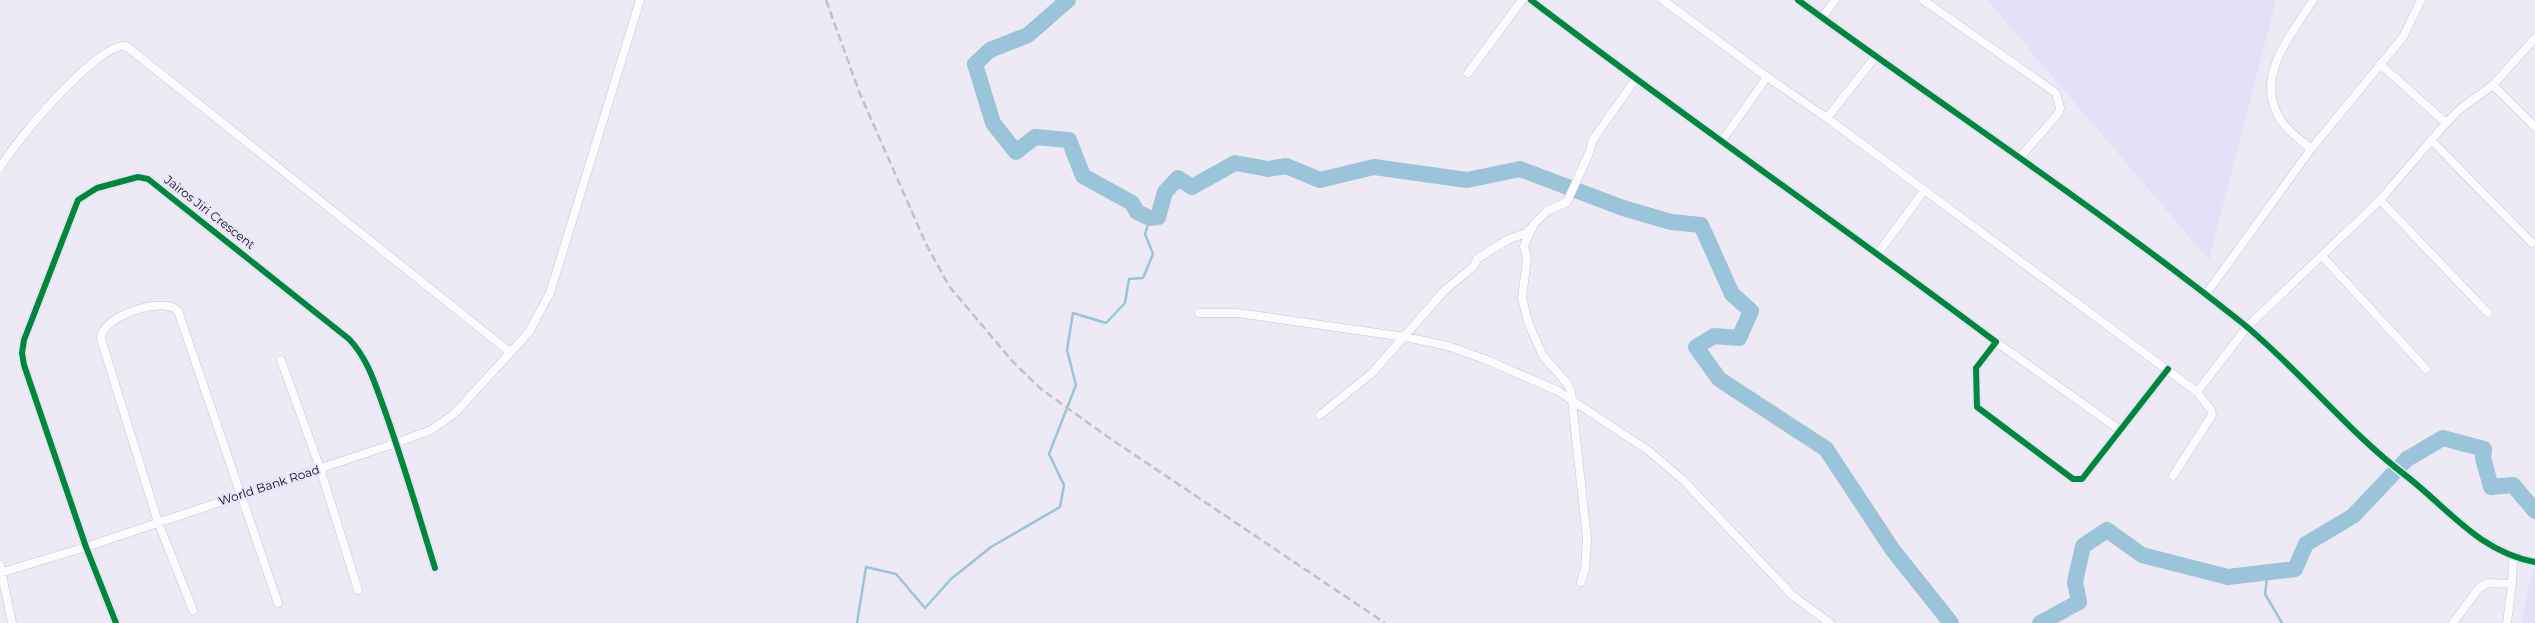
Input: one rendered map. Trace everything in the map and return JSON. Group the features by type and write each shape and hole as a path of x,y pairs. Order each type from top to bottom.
{"street":[{"name":"World Bank Road","path":"1,570 86,547 239,494 396,443 444,423 530,332 550,292 640,0"},
{"path":"1468,73 1522,0"},
{"path":"1531,0 1635,80 1878,253 1996,342 2120,430"},
{"path":"1663,0 1827,118 2197,392 2211,410 2212,415 2173,476"},
{"path":"1798,0 2020,157 2206,294 2247,327 2390,464 2408,477 2483,543 2513,558 2535,562"},
{"path":"1822,18 1835,0"},
{"path":"1923,0 2056,93 2060,108 2058,114 2020,157"},
{"path":"2311,149 2283,123 2271,100 2271,82 2276,61 2313,0"},
{"path":"2206,294 2311,149 2403,37 2421,0"},
{"path":"2197,392 2247,327 2380,200 2446,122 2494,84 2535,38"},
{"path":"0,168 25,131 48,106 108,50 121,45 126,46 510,352"},
{"path":"1827,118 1876,56"},
{"path":"2380,64 2446,122"},
{"path":"1722,141 1768,77"},
{"path":"1320,415 1372,373 1444,291 1474,266 1477,259 1507,240 1526,233 1547,211 1567,202 1590,151 1592,141 1635,80"},
{"path":"2494,84 2535,127"},
{"path":"2431,140 2532,243"},
{"name":"Jairos Jiri Crescent","path":"116,623 86,547 24,365 22,353 24,340 78,200 97,188 138,176 148,179 349,339 361,351 368,365 396,443 435,568"},
{"path":"1878,253 1924,191"},
{"path":"2380,200 2488,313"},
{"path":"1534,224 1524,246 1527,259 1522,298 1528,322 1543,356 1567,383 1571,399 1576,424 1580,494 1587,539 1585,569 1581,582"},
{"path":"2322,256 2426,369"},
{"path":"193,610 158,522 101,335 117,318 141,308 172,306 178,311 239,494 278,603"},
{"path":"1199,313 1238,313 1405,337 1448,346 1487,360 1558,391 1649,451 1683,480 1792,596 1830,623"},
{"path":"1996,342 1976,368 1976,407 2073,479 2082,478 2168,369"},
{"path":"281,360 320,468 358,590"},
{"path":"2506,623 2512,584 2513,558"},
{"path":"1,570 12,623"},
{"path":"2453,623 2479,588 2487,583 2512,584"}],"shaded area":[{"path":"1987,0 2276,0 2209,260"},
{"path":"2533,568 2535,569 2535,623 2521,623"}],"waterway":[{"path":"1068,0 1028,35 990,50 975,64 993,123 1016,152 1035,137 1069,140 1083,176 1132,203 1137,212 1150,218 1158,217 1165,192 1178,178 1192,187 1235,163 1268,169 1286,166 1320,180 1374,167 1467,180 1520,169 1623,208 1671,222 1701,225 1732,294 1751,311 1739,338 1714,336 1696,347 1719,379 1826,449 1892,549 1951,623"},
{"path":"857,623 866,567 896,574 925,608 951,579 991,547 1060,507 1064,485 1049,454 1076,385 1067,350 1073,313 1106,323 1125,303 1129,279 1143,278 1153,254 1145,234 1150,218"},
{"path":"2040,623 2079,602 2075,582 2083,546 2107,530 2142,555 2228,577 2295,569 2306,544 2353,516 2407,459 2443,438 2484,449 2483,458 2491,487 2513,485 2535,511"},
{"path":"2268,572 2265,594 2282,623"}],"railway":[{"path":"826,0 860,94 927,246 949,286 1013,362 1041,389 1105,435 1385,623"}],"cycle path":[{"path":"1531,0 1996,342 1976,368 1977,407 2073,479 2082,479 2168,369"},
{"path":"1798,0 2077,198 2241,322 2283,359 2363,439 2465,527 2497,549 2515,557 2535,562"},
{"path":"116,623 86,547 24,365 22,353 24,340 78,200 97,188 138,177 148,179 349,339 356,347 371,374 393,433 435,568"}]}
